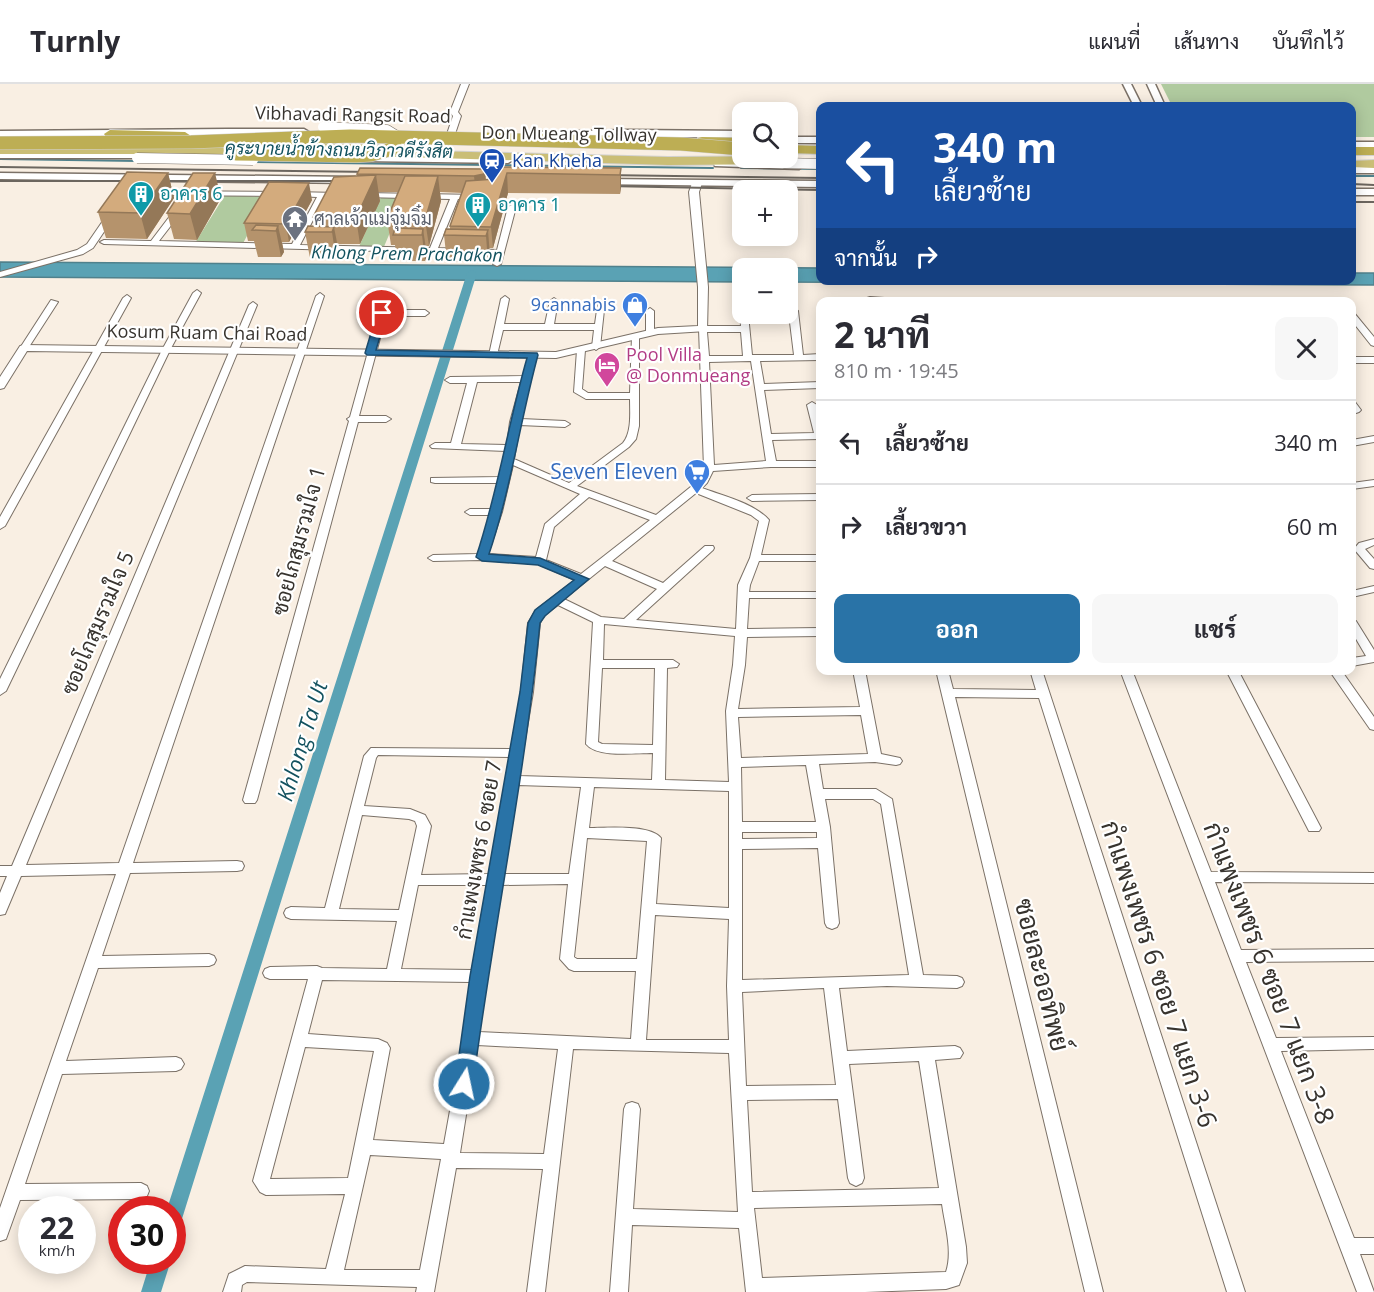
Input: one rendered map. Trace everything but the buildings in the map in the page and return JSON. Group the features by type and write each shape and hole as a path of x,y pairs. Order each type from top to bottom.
{"highway":[{"path":"110,135 318,138 502,136 732,142"},
{"path":"798,141 816,140"},
{"name":"Don Mueang Tollway","path":"0,142 378,142 559,148 732,148"},
{"name":"Vibhavadi Rangsit Road","path":"0,142 404,148 732,148"},
{"path":"26,147 125,152 356,156 396,148"},
{"name":"Don Mueang Tollway","path":"0,149 26,147 732,154"},
{"name":"Vibhavadi Rangsit Road","path":"0,149 355,152 521,155 562,159 816,163"},
{"path":"798,149 816,149"},
{"path":"798,154 816,155"},
{"path":"1356,154 1374,154"},
{"path":"1356,162 1374,162"}],"main road":[{"path":"1127,84 1136,102"},
{"path":"1151,84 1159,102"},
{"path":"71,156 364,161 385,156 396,148 400,138 387,130 378,129 231,127 180,131"},
{"name":"Vibhavadi Rangsit Road","path":"0,134 110,135 180,131 732,134"},
{"path":"798,137 816,139"},
{"path":"1356,144 1374,145"},
{"name":"Vibhavadi Rangsit Road","path":"0,155 562,159"},
{"path":"798,163 816,163"},
{"path":"1356,170 1374,170"},
{"path":"0,176 135,182 362,180"},
{"path":"585,182 816,184"},
{"path":"1356,192 1374,192"}],"street":[{"path":"457,116 454,112 465,84"},
{"path":"451,134 457,116 464,112 475,84"},
{"path":"697,183 694,192 703,284 709,468 816,464"},
{"path":"145,193 344,195"},
{"path":"154,243 192,193"},
{"path":"294,248 322,195"},
{"path":"356,195 485,196"},
{"path":"433,251 455,196"},
{"path":"0,275 62,258 87,248 117,207"},
{"path":"497,264 512,207"},
{"path":"104,242 500,252"},
{"path":"0,691 166,350 197,293"},
{"path":"0,1233 320,296"},
{"path":"0,526 127,298"},
{"name":"ซอยโกสุมรวมใจ 1","path":"250,800 382,313 384,298"},
{"path":"493,355 505,299"},
{"path":"549,327 554,301"},
{"path":"0,386 54,302"},
{"path":"596,347 602,303"},
{"name":"ซอยโกสุมรวมใจ 5","path":"0,910 253,305"},
{"path":"650,311 650,332"},
{"path":"382,313 425,313"},
{"path":"1356,321 1374,343"},
{"path":"745,324 760,387 771,464"},
{"path":"793,324 800,357"},
{"path":"499,327 598,327"},
{"path":"703,329 745,329"},
{"name":"Kosum Ruam Chai Road","path":"24,348 556,355 650,332 703,329"},
{"path":"570,487 631,439 634,426 636,336"},
{"path":"581,350 577,390 580,393 586,396 635,396"},
{"path":"482,557 497,512 515,422 533,355"},
{"path":"704,359 816,357"},
{"path":"1356,360 1374,360"},
{"path":"455,447 473,379"},
{"path":"450,380 526,379"},
{"path":"760,387 816,385"},
{"path":"812,405 816,420"},
{"path":"352,419 386,419"},
{"path":"515,422 565,424"},
{"path":"767,437 816,436"},
{"path":"1356,442 1374,439"},
{"path":"435,446 510,448"},
{"path":"509,460 570,487 658,519"},
{"name":"กำแพงเพชร 6 ซอย 7","path":"427,1285 451,1156 513,780 527,692 534,623 540,613 696,489 707,476 709,468"},
{"path":"435,480 504,480"},
{"path":"1356,485 1374,483"},
{"path":"696,489 761,517 763,527 755,558 744,585 742,633 732,713 735,764 734,986 744,1200 754,1290 875,1288 953,1279 958,1263 957,1247 926,1054"},
{"path":"540,561 549,526 588,493"},
{"path":"752,498 816,497"},
{"path":"470,512 497,512"},
{"path":"1374,542 1363,545 1359,549 1374,566"},
{"path":"627,622 709,548"},
{"path":"433,558 482,557 540,561 583,579"},
{"path":"755,558 816,558"},
{"path":"605,562 665,588"},
{"path":"1356,593 1374,588"},
{"path":"744,596 816,595"},
{"path":"557,600 599,621 742,633 816,633"},
{"path":"599,621 592,744 600,748 658,749"},
{"path":"1356,628 1370,643 1373,658 1356,661"},
{"path":"597,664 667,664 658,749 658,786"},
{"path":"860,675 875,759"},
{"name":"ซอยละออทิพย์","path":"943,675 1094,1292"},
{"name":"กำแพงเพชร 6 ซอย 7 แยก 3-6","path":"1037,675 1236,1292"},
{"name":"กำแพงเพชร 6 ซอย 7 แยก 3-8","path":"1128,675 1208,877 1366,1292"},
{"path":"1235,675 1314,828"},
{"path":"1338,675 1374,726"},
{"path":"947,693 1043,694"},
{"path":"732,713 867,711"},
{"path":"331,914 370,756 375,751 516,753"},
{"path":"735,764 812,760 896,761"},
{"path":"812,760 823,827 832,923"},
{"path":"513,780 734,787"},
{"path":"588,783 567,959 574,965 644,965"},
{"path":"817,794 876,794 887,802 917,981"},
{"path":"357,810 410,814 420,818 424,826 393,974"},
{"path":"735,827 823,827"},
{"path":"583,833 645,834 654,838 638,1046"},
{"path":"735,844 824,843"},
{"path":"0,871 237,866"},
{"path":"1208,877 1374,878"},
{"path":"412,880 575,879"},
{"path":"650,909 736,914"},
{"path":"291,913 405,916"},
{"path":"1238,956 1374,955"},
{"path":"92,962 209,960"},
{"path":"317,972 274,1128 262,1185 354,1186"},
{"path":"270,973 479,976"},
{"path":"734,986 957,982"},
{"path":"831,983 856,1178"},
{"path":"471,1038 638,1046 737,1047"},
{"path":"298,1040 378,1045 382,1048 364,1147 333,1278"},
{"path":"536,1292 566,1042"},
{"path":"1271,1045 1374,1043"},
{"path":"841,1058 955,1053"},
{"path":"56,1068 176,1064"},
{"path":"739,1093 845,1092"},
{"path":"619,1292 632,1109"},
{"path":"364,1147 451,1156 552,1162"},
{"path":"14,1192 141,1191"},
{"path":"744,1200 949,1196"},
{"path":"624,1217 746,1220"},
{"path":"1349,1246 1374,1246"},
{"path":"232,1292 235,1280 245,1274 427,1285"}],"green space":[{"path":"1161,84 1374,84 1374,137 1356,137 1356,102 1170,102"},
{"path":"225,195 268,197 241,247 195,243"},
{"path":"381,197 405,197 383,249 358,249"}],"water":[{"path":"0,262 732,267 732,282 0,277"},
{"path":"798,268 816,268 816,282 798,282"},
{"path":"1356,273 1374,273 1374,285 1356,285"}],"waterway":[{"name":"คูระบายน้ำข้างถนนวิภาวดีรังสิต","path":"0,159 137,161"},
{"name":"คูระบายน้ำข้างถนนวิภาวดีรังสิต","path":"253,162 713,168"},
{"name":"คูระบายน้ำข้างถนนวิภาวดีรังสิต","path":"741,168 816,169"},
{"name":"คูระบายน้ำข้างถนนวิภาวดีรังสิต","path":"1356,176 1374,176"},
{"name":"Khlong Ta Ut","path":"180,1196 472,273"},
{"name":"Khlong Ta Ut","path":"151,1292 157,1274"}],"railway":[{"path":"0,167 375,172"},
{"path":"468,173 513,174"},
{"path":"603,175 816,178"},
{"path":"0,181 348,181"},
{"path":"1356,184 1374,185"},
{"path":"606,186 816,190"},
{"path":"1356,202 1374,202"}],"place":[{"name":"Kan Kheha","path":"492,184"},
{"name":"อาคาร 6","path":"141,217"},
{"name":"อาคาร 1","path":"478,228"},
{"name":"ศาลเจ้าแม่จุ๋มจิ๋ม","path":"295,242"},
{"name":"9cannabis","path":"635,328"},
{"name":"Pool Villa @ Donmueang","path":"607,388"},
{"name":"Seven Eleven","path":"697,495"}],"route":[{"path":"382,313 370,353 533,355 520,402 497,512 482,557 540,561 583,579 540,613 534,623 527,692 479,976 464,1084"}],"water label":[{"name":"Khlong Prem Prachakon","path":"407,254"}]}
